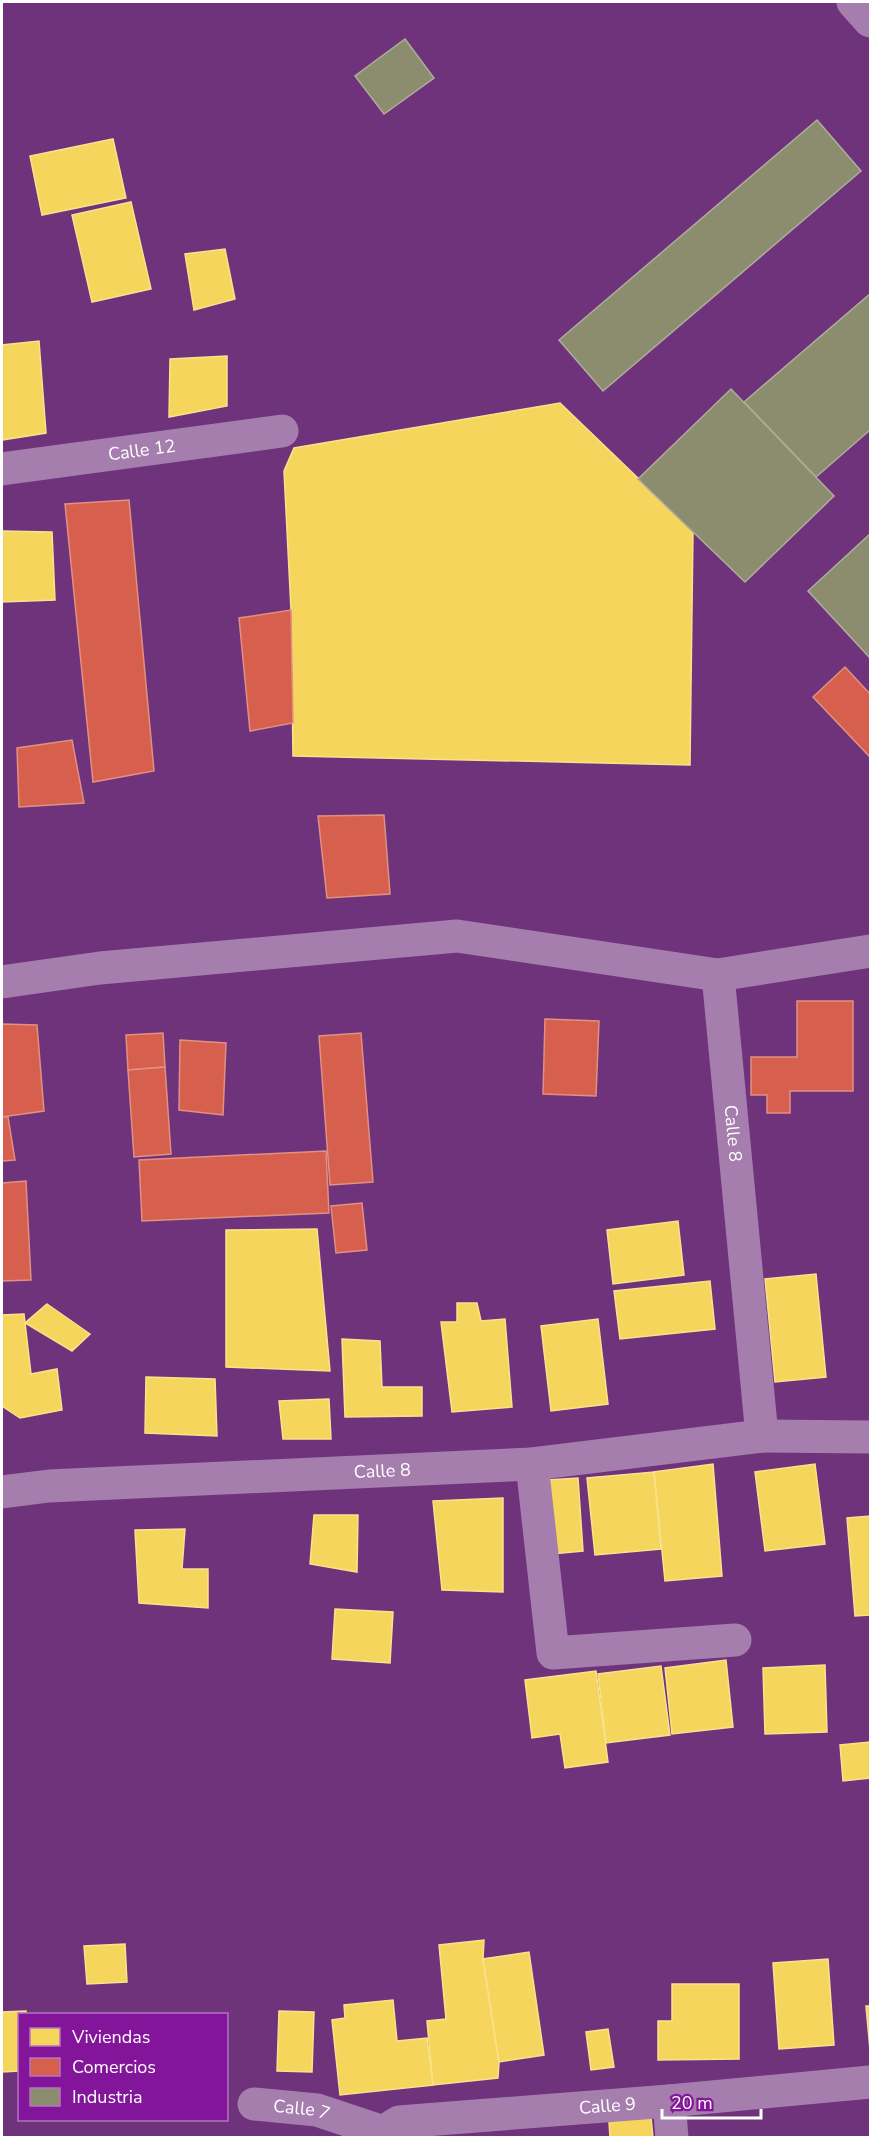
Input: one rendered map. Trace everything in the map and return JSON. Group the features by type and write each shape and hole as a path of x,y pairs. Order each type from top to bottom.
{"street":[{"path":"853,2 870,21"},
{"name":"Calle 12","path":"2,469 282,431"},
{"path":"2,982 100,968 457,936 718,975 870,951"},
{"name":"Calle 8","path":"718,975 762,1436"},
{"name":"Calle 8","path":"2,1492 49,1486 532,1464 762,1436 870,1437"},
{"path":"532,1464 553,1653 735,1640"},
{"name":"Calle 9","path":"382,2135 399,2122 669,2101 870,2082"},
{"path":"669,2101 672,2138"},
{"name":"Calle 7","path":"254,2104 317,2110 382,2135"}],"building: Viviendas":[{"path":"113,139 126,198 42,215 30,156"},
{"path":"131,202 151,289 92,302 72,215"},
{"path":"225,249 235,299 194,310 185,254"},
{"path":"39,341 46,433 2,440 2,345"},
{"path":"227,356 227,406 169,417 170,359"},
{"path":"560,403 693,531 690,765 293,756 291,610 284,471 294,448"},
{"path":"2,531 52,532 55,600 2,602"},
{"path":"678,1221 684,1275 613,1284 607,1230"},
{"path":"317,1229 330,1371 226,1367 226,1230"},
{"path":"816,1274 826,1377 775,1382 765,1279"},
{"path":"710,1281 715,1329 620,1339 614,1291"},
{"path":"457,1303 477,1303 481,1321 505,1319 512,1407 452,1412 441,1322 457,1322"},
{"path":"47,1304 90,1334 72,1351 25,1323"},
{"path":"24,1314 31,1374 57,1369 62,1410 20,1418 2,1406 2,1315"},
{"path":"598,1319 608,1404 551,1411 541,1326"},
{"path":"342,1339 380,1341 382,1387 422,1387 422,1416 345,1417"},
{"path":"146,1377 215,1379 217,1436 145,1433"},
{"path":"329,1399 331,1439 283,1439 279,1401"},
{"path":"713,1464 722,1576 665,1581 654,1472"},
{"path":"815,1464 825,1544 765,1551 755,1472"},
{"path":"654,1472 661,1549 595,1555 587,1478"},
{"path":"578,1478 583,1551 552,1554 547,1480"},
{"path":"503,1498 503,1592 442,1590 433,1501"},
{"path":"314,1515 358,1515 357,1572 310,1564"},
{"path":"870,1516 870,1615 855,1616 847,1518"},
{"path":"185,1529 182,1569 208,1569 208,1608 139,1603 135,1530"},
{"path":"335,1609 393,1612 390,1663 332,1659"},
{"path":"726,1660 733,1727 672,1734 665,1668"},
{"path":"825,1665 827,1732 765,1734 763,1668"},
{"path":"661,1666 670,1735 606,1743 598,1674"},
{"path":"596,1671 608,1762 565,1768 560,1734 532,1738 525,1680"},
{"path":"870,1742 870,1778 843,1781 840,1745"},
{"path":"484,1940 483,1959 499,2062 498,2078 433,2085 427,2021 446,2019 439,1945"},
{"path":"125,1944 127,1982 87,1984 84,1946"},
{"path":"529,1952 544,2055 499,2062 483,1959"},
{"path":"828,1959 834,2045 779,2049 773,1963"},
{"path":"672,1984 739,1984 739,2059 658,2060 658,2021 672,2021"},
{"path":"393,2000 397,2041 427,2038 433,2085 340,2095 332,2020 345,2018 344,2005"},
{"path":"866,2006 870,2006 870,2050"},
{"path":"26,2011 26,2013 18,2013 18,2071 2,2072 2,2012"},
{"path":"279,2011 314,2012 312,2072 277,2071"},
{"path":"608,2029 614,2067 591,2070 586,2032"},
{"path":"651,2117 653,2138 610,2138 609,2122"}],"building: Comercios":[{"path":"129,500 154,771 93,782 65,504"},
{"path":"291,610 293,723 250,731 239,618"},
{"path":"845,667 870,694 870,757 813,697"},
{"path":"72,740 84,803 19,807 17,748"},
{"path":"384,815 390,894 327,898 318,816"},
{"path":"797,1001 853,1001 853,1091 790,1091 790,1113 767,1113 767,1095 751,1095 751,1057 797,1057"},
{"path":"545,1019 599,1021 596,1096 543,1094"},
{"path":"2,1024 37,1025 44,1111 2,1117"},
{"path":"163,1033 165,1067 128,1070 126,1035"},
{"path":"361,1033 373,1182 330,1185 319,1036"},
{"path":"180,1040 226,1043 223,1115 179,1110"},
{"path":"165,1067 171,1154 134,1157 128,1070"},
{"path":"2,1117 8,1117 15,1160 2,1161"},
{"path":"326,1151 329,1213 142,1221 139,1160"},
{"path":"26,1181 31,1280 2,1281 2,1183"},
{"path":"362,1203 367,1250 336,1253 331,1206"}],"building: Industria":[{"path":"405,39 434,78 384,114 355,76"},
{"path":"817,120 861,171 603,391 559,340"},
{"path":"870,294 870,430 816,477 744,402"},
{"path":"731,389 834,496 745,582 638,479"},
{"path":"870,534 870,658 808,591"}]}
